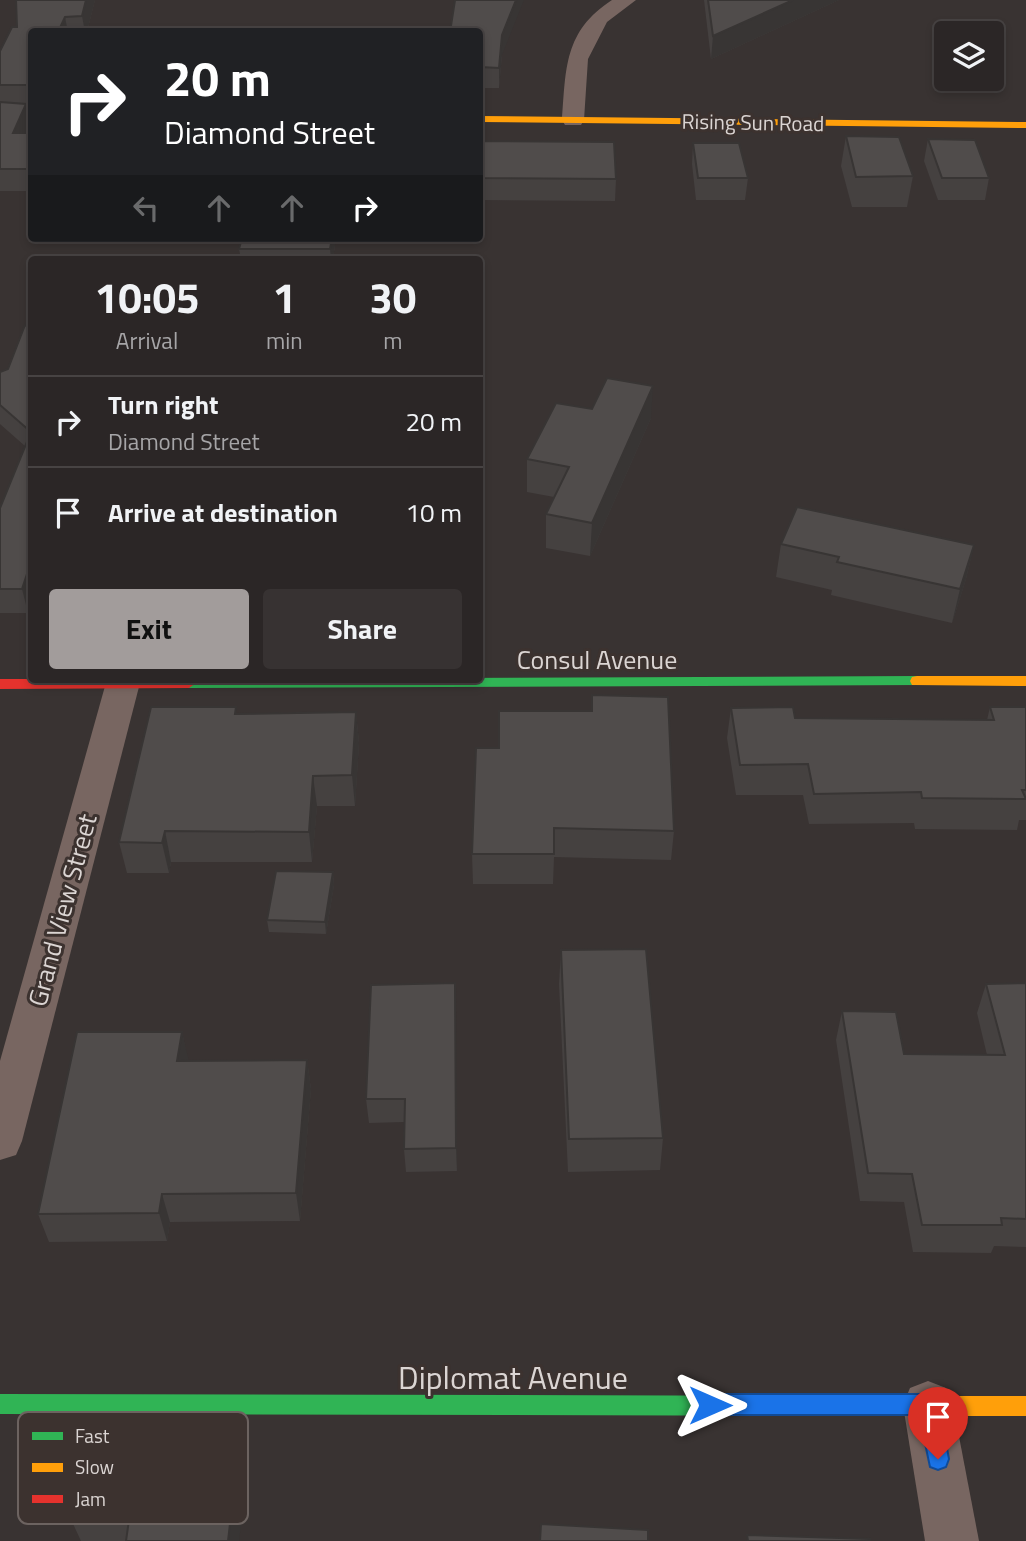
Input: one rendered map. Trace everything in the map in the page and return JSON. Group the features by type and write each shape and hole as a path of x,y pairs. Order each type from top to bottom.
{"street":[{"path":"573,120 578,59 598,18 626,0"},
{"name":"Rising Sun Road","path":"483,120 1026,125"},
{"name":"Consul Avenue","path":"483,682 1026,681"},
{"name":"Consul Avenue","path":"0,684 62,683"},
{"name":"Grand View Street","path":"0,1141 123,683"},
{"name":"Diplomat Avenue","path":"0,1404 1026,1406"},
{"path":"928,1405 952,1541"}],"building":[{"path":"16,0 86,0 82,16 65,17 60,28 28,28 28,85 0,85 0,51 12,27 17,27"},
{"path":"455,0 516,0 502,35 499,68 483,67 483,28 451,28"},
{"path":"708,0 793,0 713,36"},
{"path":"0,102 26,104 13,133 28,133 28,169 0,169"},
{"path":"846,136 899,137 913,176 856,177"},
{"path":"928,139 975,140 989,178 942,178"},
{"path":"483,141 614,142 616,179 483,178"},
{"path":"693,143 739,143 748,178 698,178"},
{"path":"241,242 331,242 330,249 239,249"},
{"path":"25,325 28,327 28,429 0,405 0,372 8,369"},
{"path":"607,378 653,386 592,523 546,514 569,467 527,459 556,403 592,409"},
{"path":"28,439 28,571 22,589 0,589 0,508"},
{"path":"797,507 974,545 960,589 837,562 839,557 781,544"},
{"path":"592,695 668,697 674,831 554,828 554,854 472,854 476,748 499,748 499,711 592,711"},
{"path":"151,707 236,707 235,714 356,712 352,775 313,776 309,832 165,831 162,843 119,842"},
{"path":"793,707 795,718 994,720 990,707 1026,707 1026,790 1022,790 1026,799 922,798 921,792 814,794 808,764 740,765 731,708"},
{"path":"276,871 333,872 325,922 267,920"},
{"path":"646,949 663,1138 569,1139 561,950"},
{"path":"455,983 456,1148 404,1149 405,1099 366,1099 371,985"},
{"path":"1026,983 1026,1219 1001,1218 1002,1225 922,1225 912,1174 868,1173 842,1011 896,1012 904,1054 1005,1055 986,984"},
{"path":"77,1032 182,1032 177,1061 307,1060 296,1193 162,1194 159,1213 38,1214"},
{"path":"128,1524 230,1524 228,1541 126,1541"},
{"path":"541,1524 648,1530 648,1541 540,1541"},
{"path":"747,1535 870,1539 870,1541 748,1541"}],"traffic: fast":[{"path":"483,682 917,681"},
{"path":"0,1404 921,1406"}],"traffic: slow":[{"path":"483,119 1026,125"},
{"path":"917,681 1026,681"},
{"path":"921,1406 1026,1406"}],"traffic: jam":[{"path":"0,684 189,683"}],"route":[{"path":"710,1405 928,1405 938,1459"}]}
